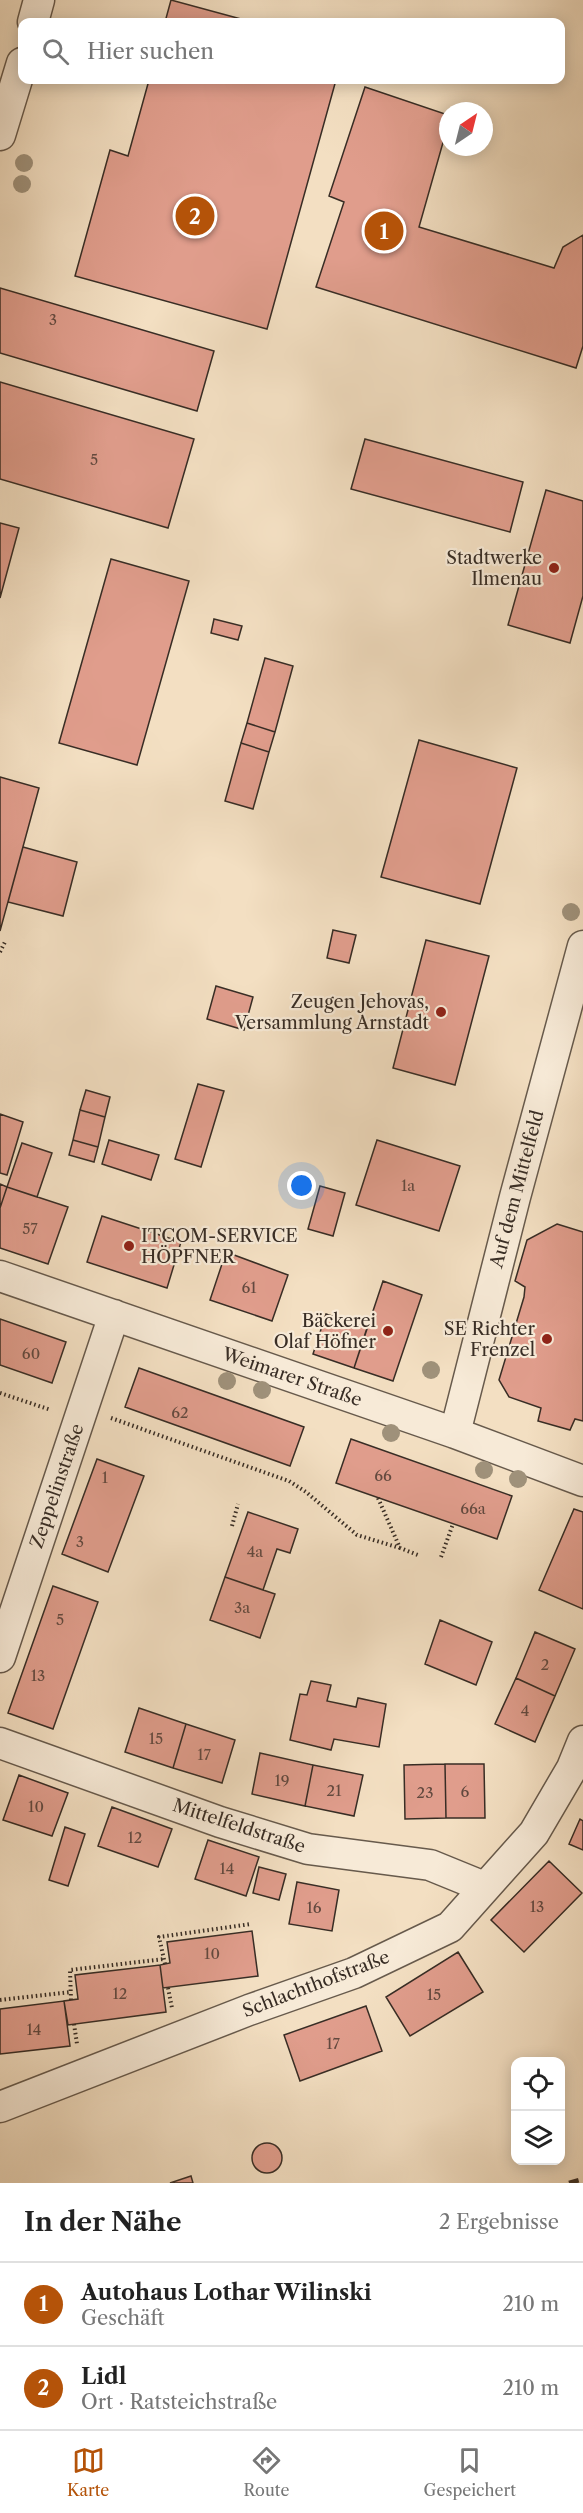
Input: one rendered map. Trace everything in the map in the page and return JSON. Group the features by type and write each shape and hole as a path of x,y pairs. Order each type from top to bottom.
{"street":[{"path":"34,18 39,0"},
{"path":"0,135 18,76"},
{"name":"Auf dem Mittelfeld","path":"455,1433 515,1197 583,946"},
{"name":"Weimarer Straße","path":"0,1276 455,1433 583,1481"},
{"name":"Zeppelinstraße","path":"0,1657 114,1315"},
{"name":"Schlachthofstraße","path":"0,2107 249,2010 354,1973 450,1927 534,1833 572,1768 583,1741"},
{"name":"Mittelfeldstraße","path":"0,1743 220,1822 308,1849 430,1865 484,1887"}],"path":[{"path":"0,952 5,942"},
{"path":"0,1394 80,1420"},
{"path":"117,1420 289,1481 357,1534 418,1555"},
{"path":"378,1498 400,1548"},
{"path":"232,1526 238,1504"},
{"path":"441,1557 453,1524"},
{"path":"71,2000 70,1970 164,1962 159,1937 251,1924"},
{"path":"0,2001 71,1992"}],"building":[{"path":"171,0 237,18 166,18"},
{"path":"148,84 335,84 267,329 75,276 110,150 128,156"},
{"path":"365,87 439,112 439,156 419,227 554,268 563,247 583,235 583,346 576,368 316,287 344,202 329,196"},
{"path":"0,288 214,351 197,411 0,353"},
{"path":"0,382 194,439 168,528 0,479"},
{"path":"365,439 523,482 510,532 351,489"},
{"name":"Stadtwerke Ilmenau","path":"546,490 583,501 583,596 570,643 508,625"},
{"path":"0,523 19,528 0,598"},
{"path":"111,559 189,581 137,765 59,743"},
{"path":"214,619 242,626 238,640 211,633"},
{"path":"265,658 293,666 275,732 247,723"},
{"path":"247,723 275,732 269,752 241,743"},
{"path":"419,740 517,768 480,904 381,877"},
{"path":"241,743 269,752 253,809 225,801"},
{"path":"0,777 39,788 0,931"},
{"path":"23,847 77,862 63,916 8,902"},
{"path":"333,930 356,935 349,963 327,958"},
{"name":"Zeugen Jehovas, Versammlung Arnstadt","path":"426,940 489,956 455,1085 393,1068"},
{"path":"216,986 253,997 244,1030 207,1019"},
{"path":"198,1084 224,1091 201,1167 175,1159"},
{"path":"86,1090 110,1097 105,1117 80,1110"},
{"path":"80,1110 105,1117 98,1147 73,1140"},
{"path":"0,1114 23,1122 7,1175 0,1173"},
{"path":"73,1140 98,1147 94,1162 69,1155"},
{"path":"109,1140 159,1155 151,1180 102,1164"},
{"path":"377,1140 460,1166 439,1231 356,1205"},
{"path":"22,1143 52,1153 37,1197 7,1187"},
{"path":"0,1184 7,1187 0,1208"},
{"path":"320,1186 345,1193 333,1236 308,1229"},
{"path":"7,1187 68,1207 48,1264 0,1248 0,1208"},
{"path":"102,1216 181,1242 167,1288 87,1262"},
{"name":"SE Richter Frenzel","path":"557,1224 583,1232 583,1421 575,1419 570,1430 538,1421 541,1408 509,1397 499,1380 524,1297 525,1287 515,1281 527,1240"},
{"path":"226,1252 288,1275 272,1321 210,1300"},
{"name":"Bäckerei Olaf Höfner","path":"383,1281 422,1295 393,1381 354,1368"},
{"path":"326,1314 367,1328 354,1368 313,1354"},
{"path":"0,1319 66,1342 52,1383 0,1365"},
{"path":"139,1368 304,1427 290,1466 125,1407"},
{"path":"351,1439 512,1496 497,1539 336,1483"},
{"path":"97,1459 144,1476 108,1572 62,1554"},
{"path":"574,1509 583,1512 583,1609 539,1590"},
{"path":"248,1512 298,1529 290,1553 277,1549 263,1590 225,1577"},
{"path":"225,1577 275,1594 260,1638 210,1620"},
{"path":"53,1586 98,1602 53,1729 8,1713"},
{"path":"440,1620 492,1642 476,1685 425,1664"},
{"path":"535,1632 575,1649 555,1696 516,1678"},
{"path":"516,1678 555,1696 535,1742 495,1724"},
{"path":"311,1681 331,1685 327,1701 356,1707 358,1698 386,1704 379,1747 334,1739 331,1750 290,1740 300,1694 307,1695"},
{"path":"139,1708 186,1724 173,1768 125,1752"},
{"path":"186,1724 235,1740 222,1783 173,1768"},
{"path":"260,1753 313,1765 305,1806 252,1794"},
{"path":"445,1764 484,1764 485,1818 446,1818"},
{"path":"445,1764 446,1818 405,1819 404,1765"},
{"path":"313,1765 363,1775 354,1816 305,1806"},
{"path":"19,1775 68,1793 52,1836 3,1820"},
{"path":"112,1807 172,1829 158,1867 98,1846"},
{"path":"580,1819 583,1821 583,1850 569,1844"},
{"path":"65,1827 85,1834 68,1886 49,1880"},
{"path":"208,1840 259,1857 246,1896 195,1879"},
{"path":"549,1861 582,1893 524,1952 491,1920"},
{"path":"259,1867 286,1874 279,1900 253,1893"},
{"path":"297,1882 339,1890 332,1931 289,1924"},
{"path":"252,1931 258,1976 163,1988 160,1965 170,1963 167,1942"},
{"path":"458,1952 483,1992 410,2036 386,1997"},
{"path":"160,1965 166,2012 68,2025 64,2001 78,1999 75,1975"},
{"path":"64,2001 70,2046 0,2054 0,2009"},
{"path":"366,2006 382,2051 300,2081 284,2035"},
{"path":"267,2143 278,2147 282,2158 278,2169 267,2173 256,2169 252,2158 256,2147"},
{"path":"191,2176 193,2183 170,2183"}],"railway":[{"path":"569,2183 583,2179"}],"place":[{"name":"Lidl","path":"195,216"},
{"name":"Autohaus Lothar Wilinski","path":"384,231"},
{"name":"Stadtwerke Ilmenau","path":"554,568"},
{"name":"Zeugen Jehovas, Versammlung Arnstadt","path":"441,1012"},
{"name":"ITCOM-SERVICE HÖPFNER","path":"129,1246"},
{"name":"Bäckerei Olaf Höfner","path":"388,1331"},
{"name":"SE Richter Frenzel","path":"547,1339"}]}
